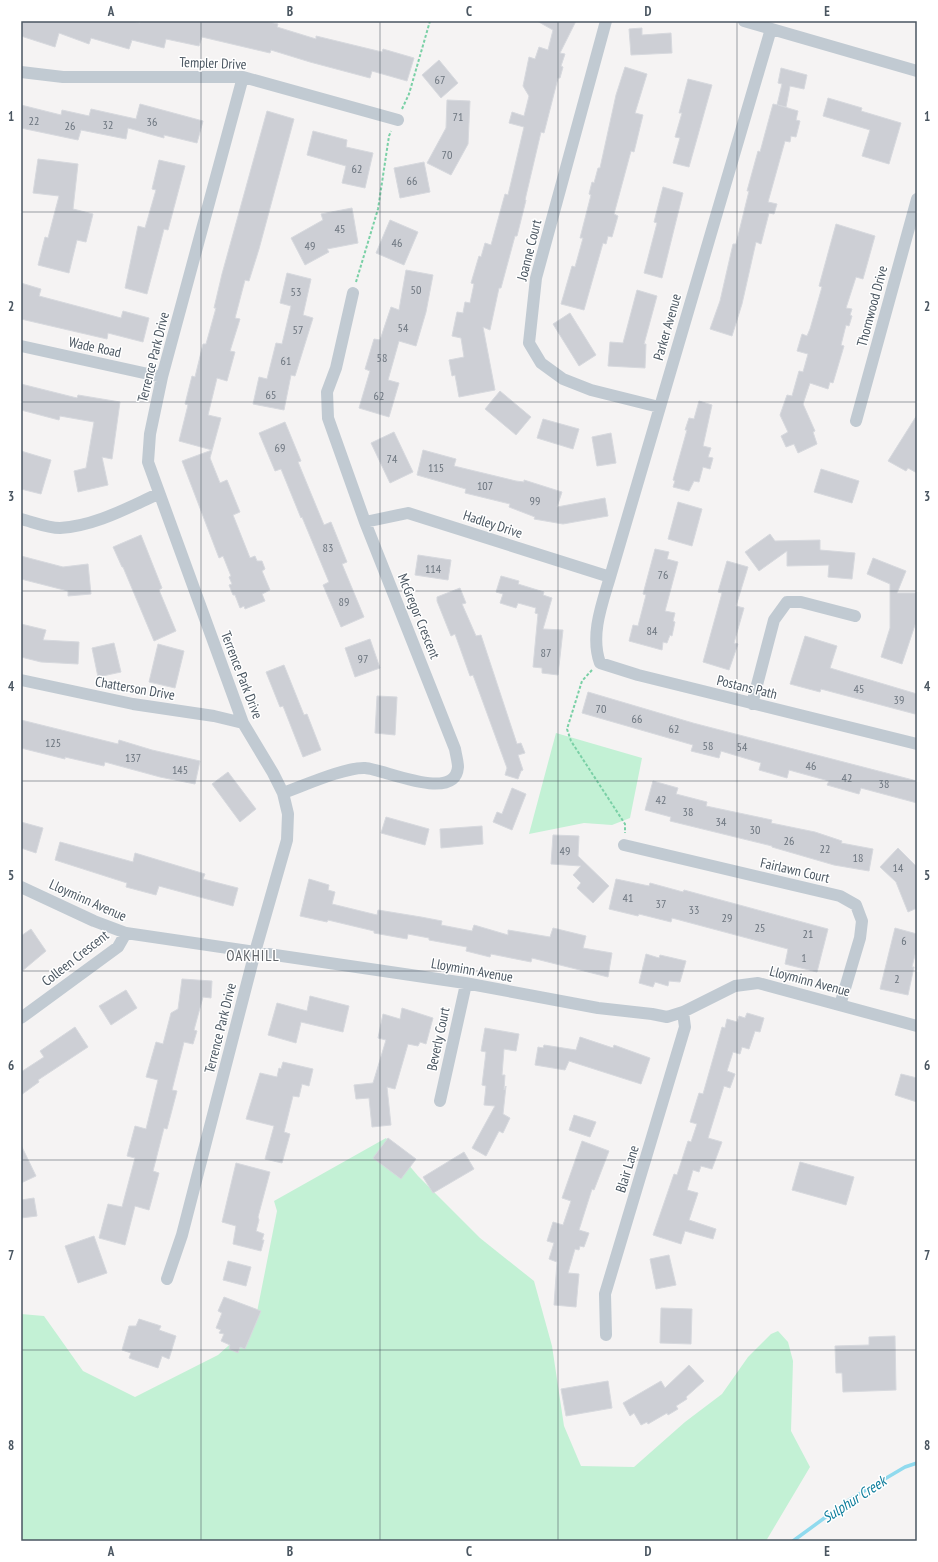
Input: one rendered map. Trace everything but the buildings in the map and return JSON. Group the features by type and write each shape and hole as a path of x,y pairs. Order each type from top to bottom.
{"street":[{"name":"Joanne Court","path":"606,21 536,278 529,344 541,363 563,379 591,390 659,407"},
{"path":"744,21 917,71"},
{"name":"Parker Avenue","path":"600,662 596,651 596,634 610,576 771,29"},
{"name":"Templer Drive","path":"21,72 64,77 243,77 398,120"},
{"name":"Terrence Park Drive","path":"167,1279 182,1235 255,952 287,840 288,814 282,792 273,773 243,723 158,494 148,462 150,434 162,377 243,77"},
{"name":"Thornwood Drive","path":"856,421 917,199"},
{"name":"McGregor Crescent","path":"282,792 344,771 364,768 441,785 451,780 458,768 455,749 365,522 328,418 327,392 336,368 353,293"},
{"name":"Wade Road","path":"21,346 162,377"},
{"path":"21,520 59,528 87,524 105,519 158,494"},
{"name":"Hadley Drive","path":"365,522 408,513 610,576"},
{"path":"752,704 774,620 787,602 801,602 855,616"},
{"name":"Postans Path","path":"600,662 638,675 917,744"},
{"name":"Chatterson Drive","path":"21,680 133,704 214,716 243,723"},
{"name":"Fairlawn Court","path":"624,845 840,896 856,904 862,921 860,938 840,1005"},
{"name":"Lloyminn Avenue","path":"21,886 94,921 126,933 466,984 598,1008 667,1017 684,1012 735,986 758,983 917,1026"},
{"name":"Colleen Crescent","path":"21,1018 118,947 126,933"},
{"name":"Beverly Court","path":"440,1101 466,984"},
{"name":"Blair Lane","path":"606,1335 605,1294 685,1027 684,1012"}],"path":[{"path":"353,293 378,210 389,136 398,120 409,94 430,21"},
{"path":"600,662 582,681 567,729 571,741 625,824 624,845"}],"green space":[{"path":"556,733 642,758 630,818 612,825 584,823 529,834"},
{"path":"386,1138 418,1176 480,1238 534,1281 552,1346 564,1426 581,1466 634,1467 685,1422 722,1394 748,1357 771,1334 778,1331 788,1342 793,1361 791,1431 810,1467 766,1541 21,1541 21,1314 44,1316 83,1371 135,1397 218,1355 255,1322 277,1211 274,1201"}],"waterway":[{"name":"Sulphur Creek","path":"793,1541 849,1500 905,1467 917,1463"}],"district":[{"name":"OAKHILL","path":"253,955"}]}
